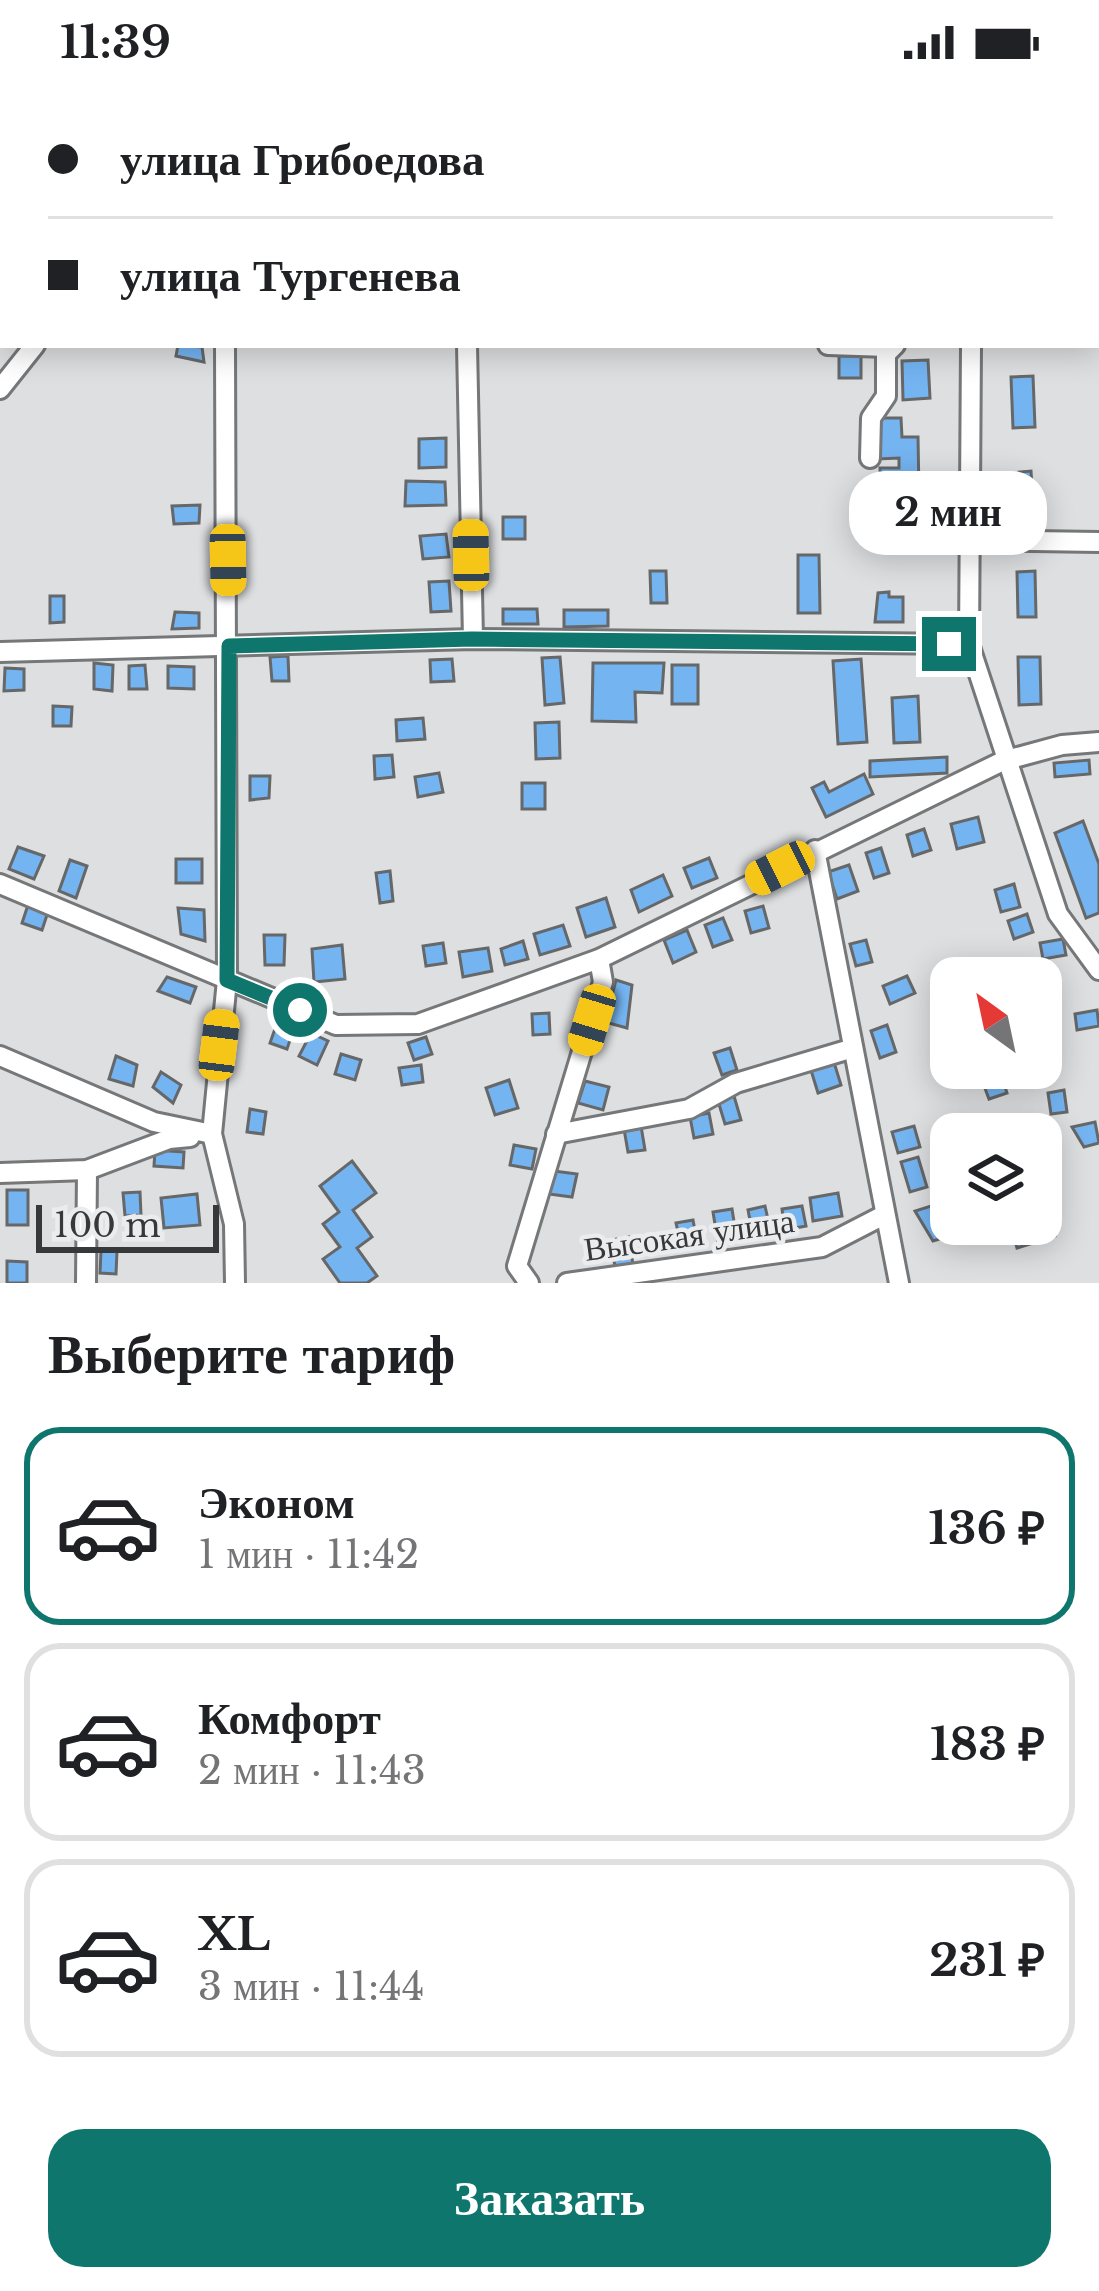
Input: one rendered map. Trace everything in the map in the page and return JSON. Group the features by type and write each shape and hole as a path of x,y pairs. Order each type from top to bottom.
{"street":[{"path":"0,389 33,348"},
{"path":"225,348 227,980 212,1134 234,1224 235,1283"},
{"path":"467,348 472,639"},
{"path":"870,458 871,418 886,396 891,348"},
{"path":"971,348 969,644 1058,914 1099,970"},
{"path":"970,540 1099,542"},
{"path":"0,652 472,639 969,644"},
{"path":"0,884 336,1025 418,1024 599,959 1004,761 1062,745 1099,742"},
{"path":"815,850 899,1283"},
{"path":"529,1283 517,1266 603,982 599,959"},
{"path":"556,1134 688,1109 736,1083 850,1049"},
{"path":"0,1056 154,1122 212,1134"},
{"path":"0,1173 87,1170 169,1139 212,1134"},
{"path":"86,1283 87,1170"},
{"name":"Высокая улица","path":"567,1283 822,1247 884,1215"}],"building":[{"path":"177,348 202,348 204,362 176,356"},
{"path":"839,356 861,356 861,378 839,378"},
{"path":"928,360 930,398 903,400 902,361"},
{"path":"1033,376 1035,427 1013,428 1011,377"},
{"path":"877,418 901,418 902,437 918,437 919,493 880,494 880,468 899,468 899,458 878,459"},
{"path":"446,438 446,467 419,468 419,439"},
{"path":"1031,471 1033,503 1021,504 1019,472"},
{"path":"406,481 445,482 446,505 405,506"},
{"path":"200,505 199,523 174,524 172,506"},
{"path":"503,517 525,517 525,539 503,539"},
{"path":"446,534 449,557 423,559 420,536"},
{"path":"798,555 819,555 820,613 798,613"},
{"path":"650,571 666,571 667,603 651,603"},
{"path":"1035,571 1036,617 1018,617 1017,572"},
{"path":"449,581 451,611 431,612 429,582"},
{"path":"889,592 889,597 903,597 903,622 875,622 878,593"},
{"path":"50,596 64,596 64,622 50,623"},
{"path":"503,609 537,609 538,624 503,624"},
{"path":"564,610 608,610 608,626 564,627"},
{"path":"175,612 199,613 199,628 172,629"},
{"path":"288,656 289,681 272,681 270,657"},
{"path":"560,657 564,703 545,705 542,658"},
{"path":"1018,657 1040,657 1041,704 1019,705"},
{"path":"452,659 454,681 431,682 430,660"},
{"path":"861,659 867,742 838,744 833,661"},
{"path":"94,663 113,665 112,691 94,689"},
{"path":"593,663 664,663 662,693 635,692 636,722 592,721"},
{"path":"145,665 147,689 129,689 129,666"},
{"path":"672,665 698,665 698,704 672,704"},
{"path":"168,666 194,667 194,689 168,688"},
{"path":"5,668 24,669 24,690 4,691"},
{"path":"918,696 920,742 894,743 892,698"},
{"path":"53,706 72,707 71,726 53,726"},
{"path":"423,718 425,739 397,741 396,720"},
{"path":"559,722 560,758 536,759 535,723"},
{"path":"392,755 394,777 375,779 374,756"},
{"path":"947,757 947,773 870,777 870,761"},
{"path":"1089,760 1090,774 1055,777 1054,763"},
{"path":"439,773 443,792 418,797 415,777"},
{"path":"864,774 873,794 826,817 812,788 824,782 829,792"},
{"path":"250,776 270,776 269,798 250,800"},
{"path":"522,783 545,783 545,809 522,809"},
{"path":"978,817 984,842 957,849 951,824"},
{"path":"1083,821 1099,864 1099,913 1086,918 1055,833"},
{"path":"924,829 931,850 913,856 907,835"},
{"path":"18,847 44,856 34,879 9,869"},
{"path":"881,848 889,873 874,878 866,853"},
{"path":"709,858 717,878 692,888 684,868"},
{"path":"176,859 202,859 202,883 176,883"},
{"path":"70,860 87,866 76,898 59,891"},
{"path":"849,865 858,891 837,899 828,872"},
{"path":"390,871 393,901 380,903 376,873"},
{"path":"663,875 672,896 639,912 631,890"},
{"path":"1014,884 1020,907 1001,912 995,890"},
{"path":"606,898 615,927 586,937 577,908"},
{"path":"28,905 48,912 42,930 22,923"},
{"path":"763,906 769,928 751,933 745,911"},
{"path":"178,908 204,910 205,941 181,934"},
{"path":"1027,914 1033,932 1014,939 1008,921"},
{"path":"723,918 732,940 713,947 705,925"},
{"path":"563,925 570,946 540,955 534,934"},
{"path":"687,930 696,952 673,963 664,940"},
{"path":"264,935 285,935 284,965 265,965"},
{"path":"1063,939 1066,955 1043,957 1040,943"},
{"path":"866,940 872,962 856,966 850,944"},
{"path":"523,941 528,959 505,965 501,949"},
{"path":"443,943 446,963 426,966 423,946"},
{"path":"342,945 345,979 314,982 312,949"},
{"path":"488,948 492,971 463,977 459,952"},
{"path":"907,976 915,993 890,1004 883,986"},
{"path":"167,977 196,987 190,1003 158,991"},
{"path":"616,980 632,985 627,1028 605,1022"},
{"path":"1097,1010 1099,1026 1077,1030 1075,1014"},
{"path":"549,1013 550,1034 533,1035 532,1014"},
{"path":"277,1023 294,1028 287,1049 270,1043"},
{"path":"887,1025 896,1052 880,1058 871,1031"},
{"path":"311,1033 328,1041 317,1065 299,1056"},
{"path":"426,1037 432,1054 414,1060 408,1043"},
{"path":"730,1048 737,1070 722,1075 714,1053"},
{"path":"341,1054 361,1060 355,1080 335,1074"},
{"path":"116,1056 137,1065 133,1086 109,1079"},
{"path":"833,1059 841,1085 818,1093 810,1067"},
{"path":"421,1065 423,1082 402,1085 399,1068"},
{"path":"161,1072 181,1085 173,1103 153,1087"},
{"path":"509,1080 518,1108 495,1115 486,1088"},
{"path":"585,1081 609,1087 603,1110 578,1103"},
{"path":"985,1089 1006,1089 1007,1093 989,1099"},
{"path":"1064,1090 1067,1112 1051,1113 1048,1093"},
{"path":"734,1096 741,1120 725,1124 718,1101"},
{"path":"250,1109 266,1112 263,1134 247,1132"},
{"path":"709,1113 713,1134 694,1138 690,1117"},
{"path":"1095,1122 1099,1143 1084,1147 1072,1127"},
{"path":"641,1126 645,1150 628,1152 624,1129"},
{"path":"914,1126 920,1147 898,1153 892,1132"},
{"path":"514,1145 536,1149 532,1169 510,1165"},
{"path":"155,1150 184,1152 183,1168 154,1166"},
{"path":"918,1157 927,1187 910,1192 901,1162"},
{"path":"352,1161 376,1193 353,1210 372,1237 357,1248 377,1276 367,1283 340,1283 323,1259 340,1247 323,1224 339,1212 320,1186"},
{"path":"554,1171 577,1174 572,1197 549,1194"},
{"path":"7,1190 28,1190 28,1225 7,1225"},
{"path":"140,1192 141,1215 125,1216 123,1193"},
{"path":"838,1193 842,1216 813,1221 810,1198"},
{"path":"197,1194 200,1225 164,1228 161,1198"},
{"path":"765,1206 771,1233 753,1236 748,1210"},
{"path":"802,1206 806,1226 785,1230 782,1209"},
{"path":"930,1206 930,1236 915,1211"},
{"path":"732,1209 737,1240 718,1243 713,1212"},
{"path":"693,1220 698,1247 682,1250 676,1223"},
{"path":"629,1237 633,1265 615,1267 611,1240"},
{"path":"101,1250 117,1251 116,1274 100,1273"},
{"path":"7,1261 27,1262 27,1283 7,1283"}],"route":[{"path":"300,1010 227,980 229,646 472,639 949,644"}]}
